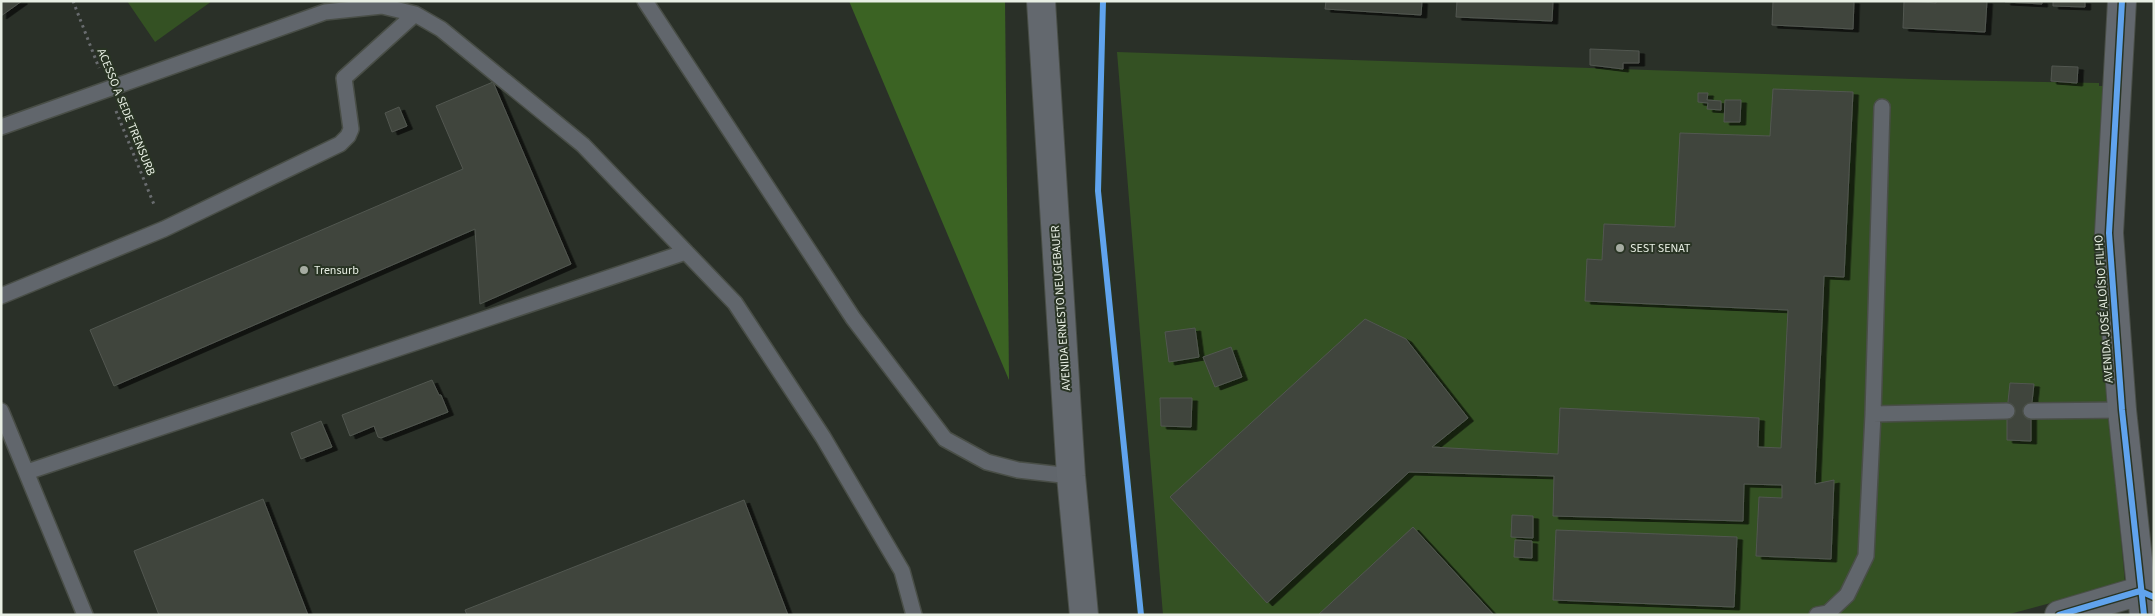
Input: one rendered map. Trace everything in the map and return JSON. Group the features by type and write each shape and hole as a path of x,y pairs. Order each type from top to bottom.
{"street":[{"name":"AVENIDA ERNESTO NEUGEBAUER","path":"1041,1 1071,476 1084,615"},
{"name":"AVENIDA JOSÉ ALOÍSIO FILHO","path":"2122,1 2110,233 2122,410 2146,601"},
{"path":"2059,615 2146,601"}],"lane":[{"path":"645,1 853,318 945,439 987,462 1018,470 1071,476"},
{"path":"1,127 326,12 382,6 415,14 441,29 583,145 735,303 823,437 902,571 914,615"},
{"path":"1,296 164,229 340,144 348,136 351,129 344,78 415,14"},
{"path":"1817,615 1828,612 1847,595 1866,556 1873,414 1882,107"},
{"path":"27,472 686,252"},
{"path":"2031,411 2122,410"},
{"path":"1,411 85,615"},
{"path":"1873,414 2007,411"}],"green space":[{"path":"127,1 212,1 155,42"},
{"path":"849,1 1005,1 1009,380"},
{"name":"SEST SENAT","path":"1117,52 1943,80 2099,83 2099,86 2105,86 2109,410 2125,583 2006,615 1163,615"}],"building":[{"path":"1,1 22,1 1,16"},
{"path":"1326,1 1422,1 1421,15 1325,9"},
{"path":"1457,1 1553,1 1552,21 1456,17"},
{"path":"1773,1 1854,1 1853,29 1772,25"},
{"path":"1904,1 1936,3 1936,1 1987,1 1985,32 1903,28"},
{"path":"2042,1 2042,4 2005,2"},
{"path":"2053,1 2085,1 2085,7 2053,6"},
{"path":"1590,49 1639,51 1639,63 1623,63 1623,69 1590,65"},
{"path":"2052,66 2078,67 2077,83 2051,81"},
{"path":"493,82 571,264 480,304 475,229 114,386 90,330 463,169 436,106"},
{"path":"1773,89 1853,92 1844,277 1824,276 1815,484 1834,480 1831,559 1756,556 1759,497 1782,498 1782,485 1744,484 1743,521 1553,516 1554,476 1409,472 1267,603 1170,497 1365,319 1406,339 1468,418 1432,447 1558,454 1560,408 1759,418 1758,447 1781,448 1788,310 1585,301 1587,259 1602,260 1604,224 1675,227 1680,133 1770,136"},
{"path":"1698,93 1708,93 1707,100 1721,101 1721,110 1707,109 1708,103 1698,102"},
{"path":"1725,100 1741,100 1740,122 1724,122"},
{"path":"399,107 407,126 392,132 385,113"},
{"path":"1195,328 1199,357 1169,362 1165,332"},
{"path":"1231,347 1242,377 1215,387 1203,357"},
{"path":"432,380 448,412 381,438 378,437 374,426 350,436 342,415"},
{"path":"2010,383 2034,384 2031,411 2031,441 2007,440 2007,411"},
{"path":"1160,398 1192,398 1191,427 1161,426"},
{"path":"321,421 332,447 301,459 291,433"},
{"path":"263,499 308,615 159,615 134,551"},
{"path":"744,500 788,615 467,615 465,610"},
{"path":"1512,515 1533,516 1533,538 1511,537"},
{"path":"1413,527 1494,615 1318,615"},
{"path":"1556,530 1737,537 1734,607 1553,600"},
{"path":"1515,540 1532,541 1532,558 1514,557"}],"cycle path":[{"path":"1103,1 1098,191 1141,615"},
{"path":"2122,1 2109,233 2122,410 2144,615"},
{"path":"2059,615 2140,591 2154,597"}],"place":[{"name":"SEST SENAT","path":"1620,248"},
{"name":"Trensurb","path":"304,270"}]}
